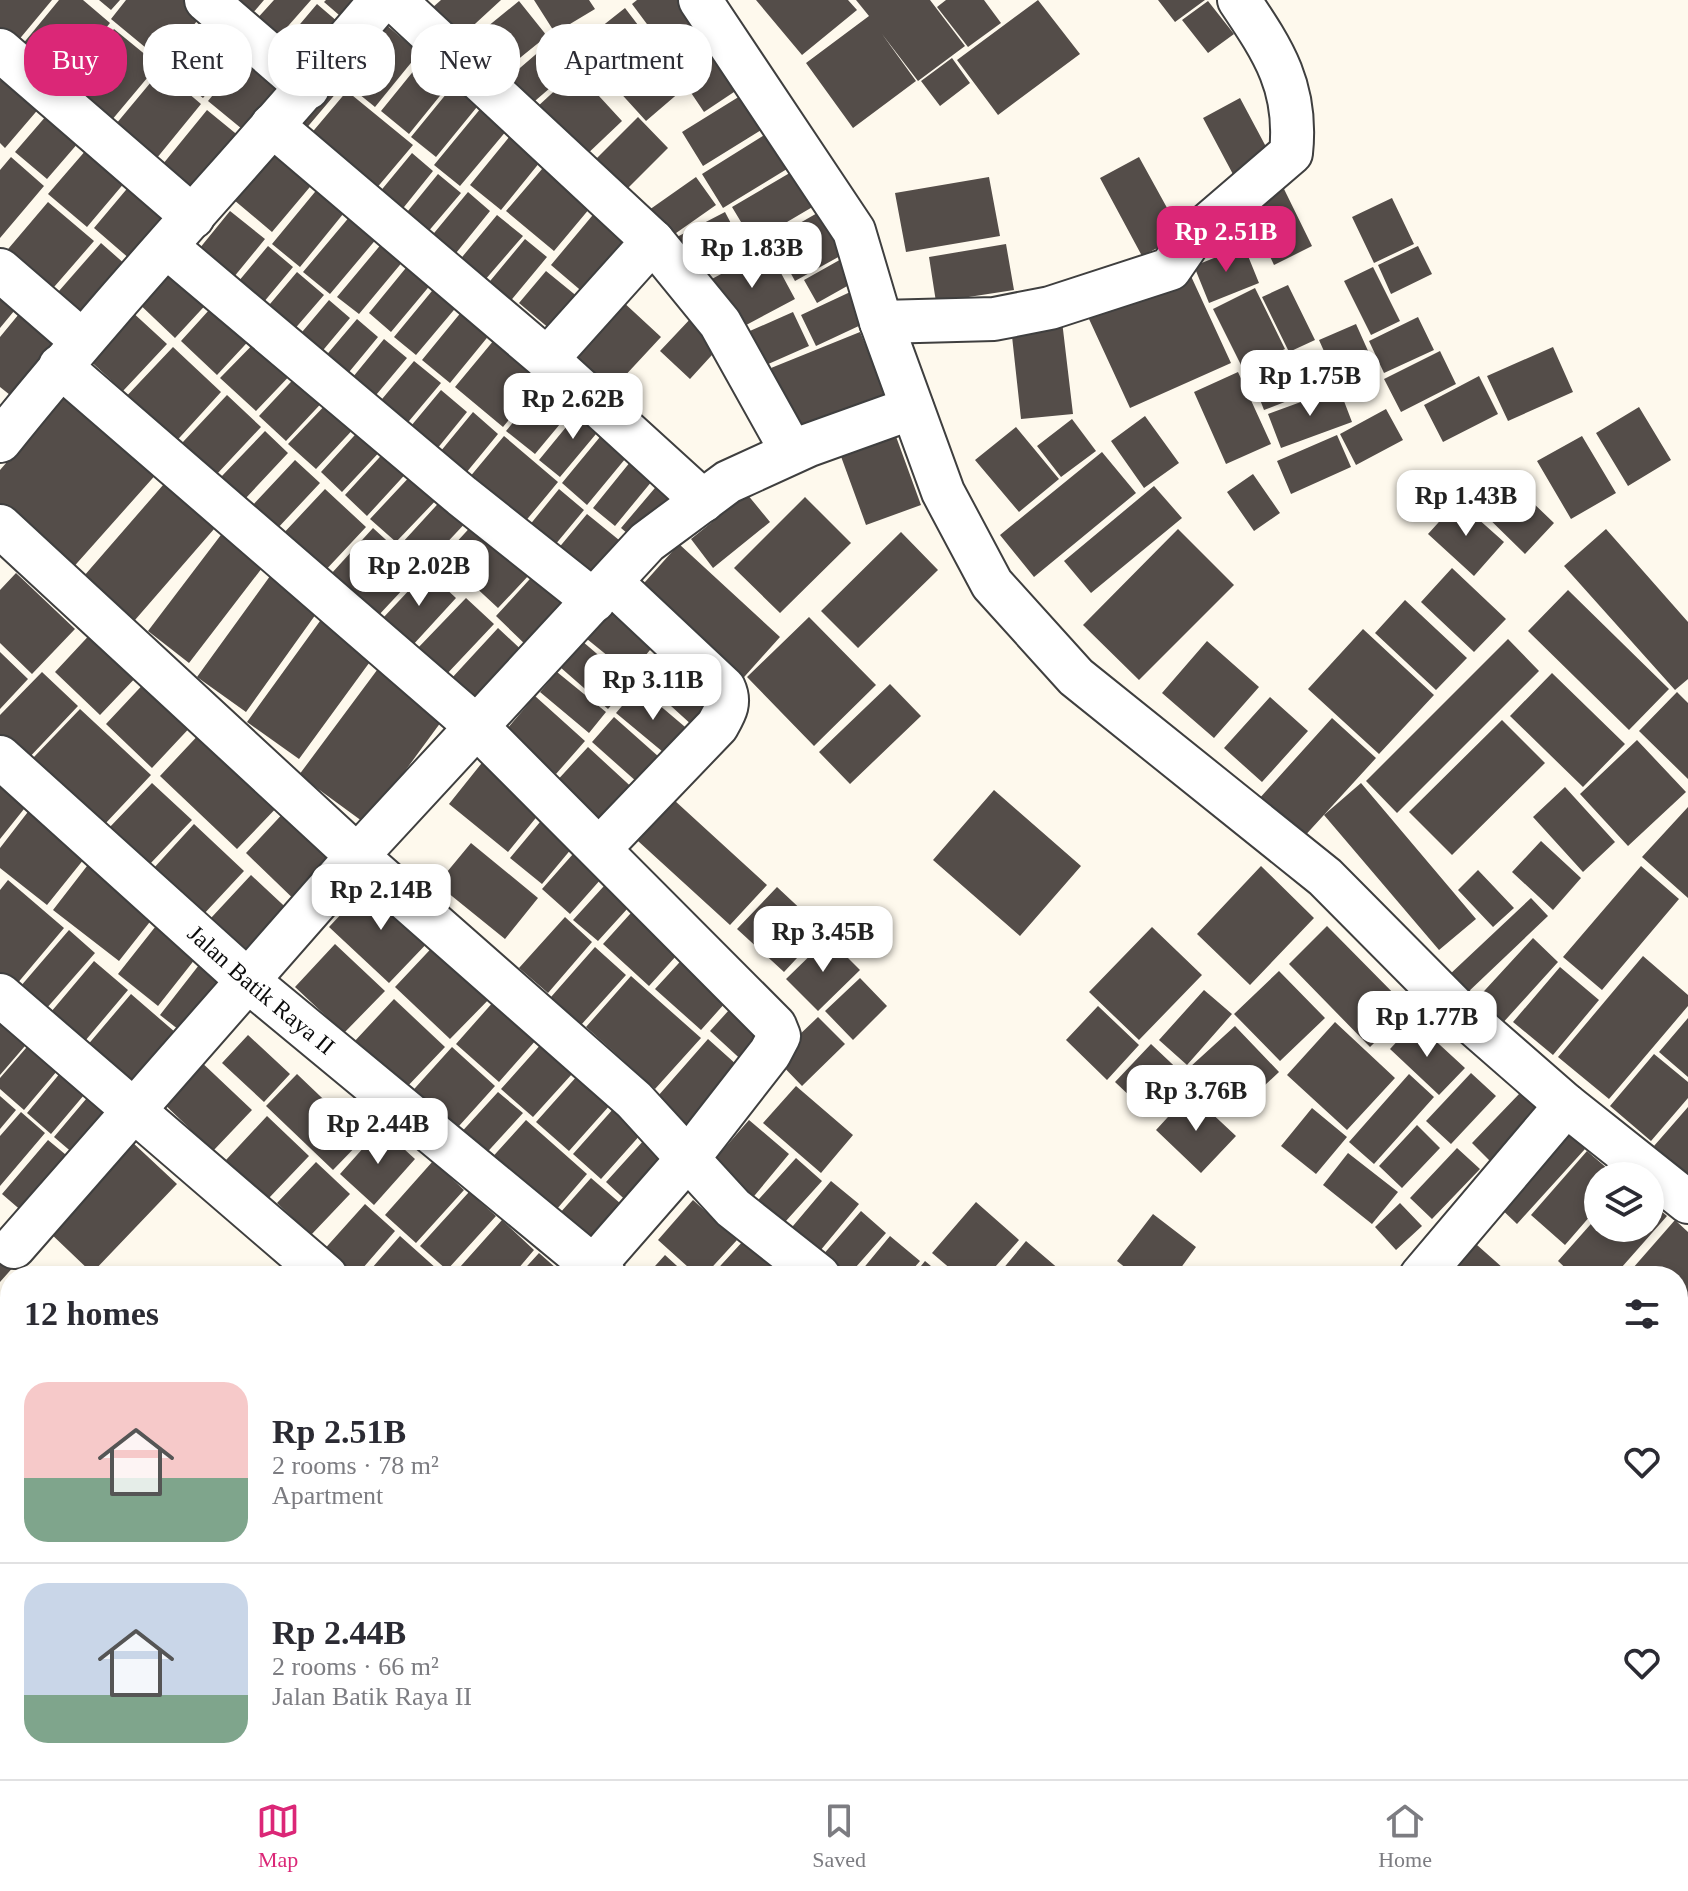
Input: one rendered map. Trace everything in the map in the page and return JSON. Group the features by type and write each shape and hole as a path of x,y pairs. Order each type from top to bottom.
{"street":[{"path":"206,0 268,53"},
{"path":"361,24 381,0"},
{"path":"394,0 653,241 720,323 792,452"},
{"path":"700,0 854,231 881,322 943,492 992,584 1076,677 1325,877 1456,1009 1566,1105 1688,1202"},
{"path":"881,322 994,319 1050,308 1170,269 1190,240 1291,153 1294,123 1287,80 1239,0"},
{"path":"0,50 180,232 462,496 602,592 724,688 728,697 717,726 600,848"},
{"path":"0,441 70,353 300,96"},
{"path":"272,125 547,359 703,501"},
{"path":"547,359 653,241"},
{"path":"0,270 70,353 477,727 775,1026 779,1036 689,1157 600,1266"},
{"path":"12,1252 132,1110 357,856 647,542 728,482 792,452 912,408"},
{"path":"0,526 357,856 634,1100 733,1208 806,1266"},
{"name":"Jalan Batik Raya II","path":"0,757 247,980 586,1266"},
{"path":"0,995 314,1266"},
{"path":"1429,1266 1566,1105"}],"building":[{"path":"0,0 52,0 32,24 24,24 24,34 17,42 0,27"},
{"path":"59,0 83,0 110,23 109,24 39,24"},
{"path":"99,0 120,0 111,10"},
{"path":"126,0 196,0 207,9 195,24 143,24 143,45 127,32 127,24 117,24 111,19"},
{"path":"222,0 264,0 246,21"},
{"path":"274,0 311,0 290,24 268,24 268,37 253,23"},
{"path":"364,0 346,21 324,2"},
{"path":"441,0 501,0 475,24 430,24 423,16"},
{"path":"534,0 589,0 595,9 570,24 549,24"},
{"path":"637,0 689,0 707,24 647,24 632,4"},
{"path":"756,0 848,0 857,10 802,55"},
{"path":"856,0 930,0 965,46 918,81 882,34 916,81 853,128 806,63 869,16"},
{"path":"946,0 984,0 1001,23 968,47 937,7"},
{"path":"1038,0 1080,54 998,115 957,60"},
{"path":"1158,0 1205,0 1175,22"},
{"path":"519,1 537,24 536,45 520,58 520,24 491,24"},
{"path":"1208,1 1234,34 1208,53 1182,20"},
{"path":"317,4 340,24 300,24"},
{"path":"625,8 637,24 605,24"},
{"path":"211,14 223,24 203,24"},
{"path":"395,32 411,46 411,63 395,82"},
{"path":"715,38 746,84 704,112 693,96 712,96 712,40"},
{"path":"127,40 143,53 143,83 106,127 69,96 127,96"},
{"path":"24,42 24,57 17,51"},
{"path":"252,47 268,60 268,96 287,96 253,138 208,101 212,96 252,96"},
{"path":"536,54 536,96 541,96 521,113 506,96 520,96 520,68"},
{"path":"952,58 970,83 940,106 921,81"},
{"path":"11,68 24,79 24,96 44,96 47,99 5,148 0,143 0,81"},
{"path":"411,74 411,96 440,96 409,134 381,111"},
{"path":"753,88 774,122 703,166 682,132"},
{"path":"143,92 143,96 192,96 201,104 152,164 111,130"},
{"path":"305,96 334,96 299,137 283,123"},
{"path":"343,96 353,96 413,145 370,196 304,142"},
{"path":"361,96 384,96 375,107"},
{"path":"445,96 474,96 481,102 436,157 411,137"},
{"path":"549,96 599,96 622,121 583,158 536,108"},
{"path":"623,96 675,96 646,121"},
{"path":"1240,98 1272,158 1235,178 1203,118"},
{"path":"53,108 85,135 47,179 15,152"},
{"path":"481,108 507,130 460,186 434,165"},
{"path":"207,110 240,137 186,202 154,175"},
{"path":"638,117 668,148 620,196 589,166"},
{"path":"779,126 800,161 723,208 702,174"},
{"path":"510,136 540,162 501,210 470,185"},
{"path":"93,142 131,175 87,227 48,194"},
{"path":"281,143 320,175 272,232 234,200"},
{"path":"412,153 433,171 396,217 374,199"},
{"path":"11,157 44,186 0,238 0,170"},
{"path":"1139,157 1182,235 1142,256 1100,178"},
{"path":"548,162 595,202 554,251 506,211"},
{"path":"805,164 826,199 753,242 732,207"},
{"path":"438,174 461,193 421,240 399,222"},
{"path":"696,177 716,205 669,238 649,210"},
{"path":"989,177 1000,236 906,252 895,193"},
{"path":"136,178 181,216 138,266 94,228"},
{"path":"324,181 352,203 300,267 272,244"},
{"path":"1284,189 1312,246 1274,265 1265,246 1251,253 1231,214"},
{"path":"468,192 490,211 448,263 425,244"},
{"path":"1392,198 1414,244 1374,263 1352,217"},
{"path":"48,202 94,241 48,294 3,255"},
{"path":"826,208 851,250 795,281 772,239"},
{"path":"356,209 383,231 330,294 303,272"},
{"path":"597,210 639,244 592,300 551,265"},
{"path":"230,211 265,239 229,283 195,254"},
{"path":"725,212 747,254 697,280 675,238"},
{"path":"497,215 523,236 478,288 453,268"},
{"path":"388,236 409,254 359,314 337,297"},
{"path":"525,239 547,257 508,304 486,286"},
{"path":"101,243 135,273 87,330 52,299"},
{"path":"1006,244 1014,290 936,302 929,257"},
{"path":"268,246 293,267 258,309 233,288"},
{"path":"1244,246 1259,283 1209,303 1194,266"},
{"path":"1418,246 1432,274 1391,294 1378,265"},
{"path":"768,249 795,299 735,331 708,281"},
{"path":"852,253 865,276 817,303 804,280"},
{"path":"414,258 437,277 391,332 369,313"},
{"path":"170,259 212,298 175,338 133,298"},
{"path":"1373,267 1400,321 1371,335 1344,281"},
{"path":"546,271 584,302 557,335 519,303"},
{"path":"297,272 324,295 286,339 259,317"},
{"path":"1190,274 1231,363 1130,408 1089,319"},
{"path":"0,280 24,299 0,328"},
{"path":"441,280 464,298 416,355 394,337"},
{"path":"1288,285 1315,340 1289,352 1262,297"},
{"path":"863,286 878,317 816,346 801,315"},
{"path":"1255,288 1285,349 1243,369 1213,309"},
{"path":"219,299 256,333 217,375 181,341"},
{"path":"329,300 350,318 314,361 292,344"},
{"path":"621,300 661,337 608,394 567,358"},
{"path":"28,303 72,339 20,403 0,387 0,337"},
{"path":"467,305 495,328 450,383 422,360"},
{"path":"130,310 167,344 123,391 86,357"},
{"path":"793,312 809,346 759,368 743,334"},
{"path":"693,316 722,344 690,379 660,351"},
{"path":"1418,317 1434,350 1384,373 1369,341"},
{"path":"357,319 378,337 340,383 318,365"},
{"path":"1062,321 1073,414 1021,419 1011,327"},
{"path":"1356,324 1373,362 1336,378 1319,340"},
{"path":"860,332 888,398 799,434 771,368"},
{"path":"263,334 298,367 256,411 220,378"},
{"path":"499,334 547,373 503,427 455,387"},
{"path":"384,339 407,358 366,407 344,388"},
{"path":"173,347 221,392 171,447 122,401"},
{"path":"1553,347 1573,392 1508,421 1487,376"},
{"path":"1308,351 1323,387 1264,410 1250,374"},
{"path":"1440,351 1456,384 1401,412 1384,379"},
{"path":"414,361 441,383 399,433 372,411"},
{"path":"302,370 329,395 286,441 259,416"},
{"path":"1238,372 1271,444 1226,464 1194,392"},
{"path":"1479,376 1498,414 1443,442 1424,405"},
{"path":"551,377 580,400 535,454 506,431"},
{"path":"1339,388 1352,422 1281,448 1268,414"},
{"path":"441,390 467,412 428,460 401,438"},
{"path":"69,391 159,471 70,571 0,510 0,470"},
{"path":"227,395 261,427 216,475 182,443"},
{"path":"332,398 359,423 316,469 288,444"},
{"path":"585,404 606,422 560,477 539,460"},
{"path":"1639,407 1671,460 1628,486 1596,433"},
{"path":"1386,409 1403,440 1356,465 1340,434"},
{"path":"473,412 498,434 457,484 431,463"},
{"path":"1145,416 1179,463 1144,488 1111,441"},
{"path":"1072,419 1096,451 1061,477 1037,446"},
{"path":"364,425 386,445 342,492 321,472"},
{"path":"609,426 635,447 587,505 562,483"},
{"path":"1016,427 1059,479 1019,512 975,460"},
{"path":"265,431 288,453 245,499 221,477"},
{"path":"894,431 921,505 866,525 839,451"},
{"path":"1337,435 1351,467 1291,494 1277,461"},
{"path":"504,436 558,482 514,535 459,490"},
{"path":"1582,436 1616,493 1571,519 1537,461"},
{"path":"389,447 411,468 367,516 345,495"},
{"path":"1102,452 1136,493 1034,577 1000,535"},
{"path":"635,456 657,475 615,526 593,508"},
{"path":"295,460 320,483 276,530 251,507"},
{"path":"414,472 440,496 396,542 370,519"},
{"path":"1253,474 1280,513 1254,531 1227,492"},
{"path":"1505,476 1554,523 1525,554 1476,506"},
{"path":"170,477 221,521 135,620 84,576"},
{"path":"660,482 678,497 640,544 621,528"},
{"path":"1154,486 1182,518 1091,593 1064,561"},
{"path":"325,489 366,527 322,574 281,536"},
{"path":"559,489 584,510 545,557 520,537"},
{"path":"747,494 770,522 713,568 691,539"},
{"path":"446,495 470,518 426,565 402,543"},
{"path":"805,497 851,543 780,613 734,568"},
{"path":"1458,501 1504,542 1474,576 1428,534"},
{"path":"587,514 619,540 579,589 547,562"},
{"path":"475,522 530,574 498,608 443,557"},
{"path":"230,523 272,555 189,663 148,631"},
{"path":"373,528 420,571 377,617 331,574"},
{"path":"1178,529 1234,585 1139,680 1083,625"},
{"path":"1606,529 1688,622 1688,679 1675,690 1564,566"},
{"path":"901,532 938,570 858,648 821,611"},
{"path":"679,544 780,637 737,685 636,592"},
{"path":"278,565 326,600 246,712 197,677"},
{"path":"1452,568 1506,619 1474,652 1421,602"},
{"path":"539,569 572,599 528,647 496,616"},
{"path":"427,571 456,598 412,646 383,618"},
{"path":"16,573 75,629 32,674 0,643 0,590"},
{"path":"1568,590 1669,689 1629,730 1528,631"},
{"path":"466,598 494,624 444,677 416,650"},
{"path":"1405,600 1467,658 1436,690 1375,633"},
{"path":"617,603 660,638 630,674 587,639"},
{"path":"328,610 380,648 299,759 247,722"},
{"path":"809,617 876,685 814,746 747,677"},
{"path":"96,628 141,672 100,715 55,672"},
{"path":"498,628 528,656 480,707 451,679"},
{"path":"1363,629 1434,695 1379,754 1308,689"},
{"path":"1508,639 1539,671 1397,813 1366,781"},
{"path":"582,641 631,683 608,709 560,667"},
{"path":"1207,641 1259,687 1214,738 1162,693"},
{"path":"666,645 721,694 693,726 638,676"},
{"path":"0,652 28,679 0,709"},
{"path":"386,658 452,707 366,824 299,775"},
{"path":"42,672 78,706 25,762 0,738 0,715"},
{"path":"557,672 606,712 589,733 540,692"},
{"path":"1552,673 1625,744 1583,787 1510,716"},
{"path":"150,677 196,721 152,768 106,724"},
{"path":"890,684 921,716 850,784 819,752"},
{"path":"638,687 691,732 669,757 616,713"},
{"path":"1677,692 1688,703 1688,779 1639,731"},
{"path":"535,696 585,741 556,774 506,730"},
{"path":"1270,697 1308,731 1262,782 1224,748"},
{"path":"80,709 151,775 104,825 33,758"},
{"path":"614,717 668,765 646,790 592,742"},
{"path":"1332,718 1376,758 1301,840 1258,800"},
{"path":"1502,720 1545,763 1452,855 1409,812"},
{"path":"204,729 282,802 237,849 160,776"},
{"path":"1637,740 1686,792 1628,846 1580,794"},
{"path":"588,747 638,793 603,831 553,785"},
{"path":"489,754 548,803 508,852 449,804"},
{"path":"0,774 32,799 0,839"},
{"path":"152,783 192,820 148,866 108,829"},
{"path":"1361,783 1476,919 1439,950 1324,815"},
{"path":"1565,787 1615,842 1583,872 1533,817"},
{"path":"994,790 1081,866 1020,936 933,860"},
{"path":"674,800 767,885 730,925 638,841"},
{"path":"34,804 92,849 47,905 0,868 0,848"},
{"path":"1688,807 1688,898 1642,857"},
{"path":"288,808 346,862 303,908 246,853"},
{"path":"550,810 582,836 542,884 510,858"},
{"path":"194,824 244,871 202,916 153,869"},
{"path":"1541,841 1581,878 1553,910 1512,872"},
{"path":"471,843 538,898 505,939 437,884"},
{"path":"581,845 609,870 570,914 542,889"},
{"path":"94,857 160,909 119,961 53,910"},
{"path":"1261,866 1314,918 1250,985 1197,934"},
{"path":"1641,866 1679,899 1602,990 1563,957"},
{"path":"1478,870 1514,908 1493,927 1458,890"},
{"path":"251,875 296,917 255,960 211,918"},
{"path":"614,875 638,897 598,941 573,920"},
{"path":"8,880 64,928 16,985 0,972 0,890"},
{"path":"373,880 433,937 389,983 329,927"},
{"path":"777,887 823,930 784,972 737,929"},
{"path":"1531,898 1548,916 1466,994 1448,976"},
{"path":"639,904 686,945 649,986 603,944"},
{"path":"163,917 203,949 158,1006 118,974"},
{"path":"565,917 592,942 548,993 519,968"},
{"path":"1327,926 1409,1009 1370,1047 1289,964"},
{"path":"1152,927 1202,975 1139,1040 1089,992"},
{"path":"69,930 95,953 46,1009 20,987"},
{"path":"441,938 497,991 450,1039 395,987"},
{"path":"828,938 860,970 818,1011 786,979"},
{"path":"1533,938 1558,962 1500,1026 1474,1002"},
{"path":"335,944 385,991 344,1033 295,987"},
{"path":"595,947 626,975 581,1025 551,997"},
{"path":"689,952 734,993 701,1030 655,989"},
{"path":"206,956 234,978 188,1037 160,1015"},
{"path":"1643,956 1688,995 1688,1006 1609,1099 1558,1057"},
{"path":"94,961 128,990 85,1041 51,1012"},
{"path":"1560,967 1599,1000 1553,1055 1513,1022"},
{"path":"1279,971 1325,1018 1280,1061 1234,1014"},
{"path":"631,976 701,1038 655,1089 586,1027"},
{"path":"860,978 887,1006 853,1040 825,1011"},
{"path":"1204,990 1232,1014 1187,1065 1159,1040"},
{"path":"502,992 544,1031 499,1082 456,1044"},
{"path":"131,994 183,1039 139,1092 86,1047"},
{"path":"394,999 445,1047 404,1090 353,1043"},
{"path":"739,999 777,1034 748,1066 710,1031"},
{"path":"1098,1006 1139,1045 1107,1080 1066,1040"},
{"path":"818,1017 845,1044 802,1086 775,1058"},
{"path":"1688,1018 1688,1077 1659,1052"},
{"path":"0,1019 37,1032 0,1075"},
{"path":"1335,1022 1395,1078 1347,1130 1287,1075"},
{"path":"1415,1022 1465,1068 1439,1095 1390,1049"},
{"path":"1235,1026 1279,1072 1234,1114 1190,1067"},
{"path":"39,1033 68,1058 24,1110 0,1089 0,1078"},
{"path":"550,1034 582,1063 533,1117 501,1089"},
{"path":"248,1035 290,1074 264,1102 222,1063"},
{"path":"708,1039 747,1074 689,1138 651,1104"},
{"path":"1151,1044 1188,1079 1152,1117 1115,1082"},
{"path":"452,1047 495,1086 450,1136 407,1097"},
{"path":"1654,1054 1688,1082 1688,1098 1651,1141 1610,1106"},
{"path":"197,1058 252,1110 213,1151 159,1099"},
{"path":"71,1060 95,1082 51,1134 27,1113"},
{"path":"586,1066 619,1095 569,1151 536,1122"},
{"path":"1471,1073 1496,1096 1451,1144 1426,1121"},
{"path":"297,1074 364,1138 333,1170 266,1106"},
{"path":"1409,1074 1434,1097 1374,1164 1349,1142"},
{"path":"97,1086 124,1109 81,1160 54,1137"},
{"path":"796,1086 853,1135 821,1173 763,1123"},
{"path":"498,1092 523,1113 481,1159 457,1137"},
{"path":"1190,1093 1236,1136 1201,1173 1156,1130"},
{"path":"1520,1093 1541,1113 1492,1163 1472,1143"},
{"path":"0,1096 16,1110 0,1129"},
{"path":"622,1099 650,1124 601,1179 573,1154"},
{"path":"1688,1107 1688,1176 1654,1146"},
{"path":"1312,1108 1347,1137 1316,1174 1281,1146"},
{"path":"21,1112 45,1133 0,1186 0,1136"},
{"path":"267,1116 309,1156 268,1199 226,1160"},
{"path":"526,1120 587,1174 550,1217 488,1162"},
{"path":"749,1120 789,1154 750,1201 709,1166"},
{"path":"1417,1125 1440,1148 1402,1188 1379,1166"},
{"path":"381,1128 415,1159 374,1205 340,1174"},
{"path":"1561,1128 1585,1149 1517,1224 1494,1202"},
{"path":"654,1129 682,1155 634,1208 606,1182"},
{"path":"48,1140 77,1164 31,1219 2,1194"},
{"path":"131,1141 177,1184 99,1266 85,1266 47,1230"},
{"path":"1457,1148 1480,1169 1432,1219 1410,1198"},
{"path":"1587,1151 1600,1162 1584,1162 1584,1223 1565,1245 1531,1215"},
{"path":"1348,1153 1398,1192 1372,1224 1323,1185"},
{"path":"796,1158 822,1181 776,1232 750,1209"},
{"path":"433,1161 464,1190 416,1243 385,1215"},
{"path":"316,1162 350,1194 311,1235 277,1203"},
{"path":"591,1178 628,1210 589,1254 552,1222"},
{"path":"831,1181 859,1204 810,1263 782,1239"},
{"path":"469,1192 496,1216 451,1266 442,1266 420,1246"},
{"path":"693,1200 737,1240 713,1266 687,1266 658,1240"},
{"path":"976,1202 1019,1240 996,1266 947,1266 932,1253"},
{"path":"1400,1203 1422,1226 1396,1250 1375,1227"},
{"path":"365,1204 395,1231 365,1266 335,1266 321,1253"},
{"path":"861,1211 886,1233 857,1266 815,1264"},
{"path":"1153,1214 1196,1247 1182,1266 1123,1266 1117,1261"},
{"path":"502,1220 534,1250 520,1266 461,1266"},
{"path":"1675,1220 1688,1232 1688,1266 1635,1266 1656,1242 1664,1242 1664,1233"},
{"path":"1584,1232 1584,1242 1644,1242 1623,1266 1563,1266 1558,1261"},
{"path":"400,1236 434,1266 374,1266"},
{"path":"890,1236 920,1261 916,1266 865,1266"},
{"path":"1468,1237 1501,1266 1442,1266"},
{"path":"744,1240 773,1266 720,1266"},
{"path":"1026,1241 1055,1266 1005,1266"},
{"path":"0,1249 16,1264 0,1266"},
{"path":"539,1253 554,1266 527,1266"},
{"path":"665,1255 677,1266 655,1266"}]}
